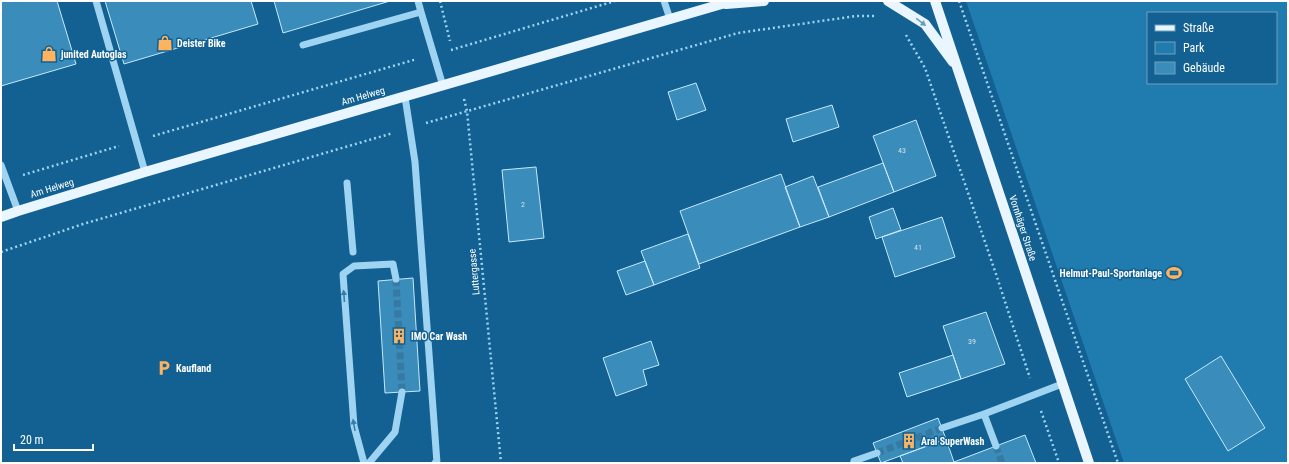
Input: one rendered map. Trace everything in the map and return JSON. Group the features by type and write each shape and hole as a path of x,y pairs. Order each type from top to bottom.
{"main road":[{"name":"Am Helweg","path":"1,217 145,172 728,2 764,1"},
{"path":"888,1 925,24 959,70"},
{"name":"Vornhäger Straße","path":"935,1 1089,463"}],"lane":[{"path":"96,1 145,172"},
{"path":"418,1 443,86"},
{"path":"664,1 670,19"},
{"path":"302,45 422,12"},
{"path":"405,97 415,162 436,463"},
{"path":"1,165 18,211"},
{"path":"347,183 353,252"},
{"path":"364,463 354,426 343,274 354,266 393,264 396,279"},
{"path":"942,428 984,414 1062,384"},
{"path":"370,463 395,432 402,392"},
{"path":"984,414 996,446"},
{"path":"854,463 854,461 877,453"}],"path":[{"path":"7,180 615,1"},
{"path":"959,1 1118,463"},
{"path":"1,252 83,224 738,33 856,16 876,16"},
{"path":"905,33 928,74 1059,463"},
{"name":"Luttergasse","path":"460,81 467,111 501,463"}],"green space":[{"name":"Helmut-Paul-Sportanlage","path":"966,1 1288,1 1288,463 1124,463"}],"building":[{"path":"1,1 57,1 76,64 1,86"},
{"path":"105,1 251,1 258,24 124,64"},
{"path":"274,1 390,1 283,33"},
{"path":"696,83 706,110 677,120 668,92"},
{"path":"832,105 839,127 793,142 786,119"},
{"path":"916,120 936,176 894,192 873,136"},
{"path":"883,163 894,192 829,217 818,187"},
{"path":"536,167 544,238 509,242 502,170"},
{"path":"781,174 800,227 699,264 680,211"},
{"path":"813,176 829,217 800,227 785,187"},
{"path":"893,208 901,230 876,239 869,217"},
{"path":"942,217 955,257 895,277 882,237"},
{"path":"688,234 700,268 654,285 641,251"},
{"path":"645,261 654,285 626,295 617,271"},
{"name":"IMO Car Wash","path":"413,278 420,391 385,393 378,281"},
{"path":"986,312 1005,364 961,379 943,326"},
{"path":"651,341 659,365 643,370 647,385 616,396 603,358"},
{"path":"953,355 961,379 907,397 899,373"},
{"path":"1221,356 1265,428 1228,451 1185,379"},
{"name":"Aral SuperWash","path":"938,418 946,439 881,463 873,443"},
{"path":"1025,435 1036,463 951,463 954,462"},
{"path":"946,439 954,462 903,463 900,456"}],"tunnel":[{"path":"396,279 402,392"},
{"path":"877,453 942,428"},
{"path":"996,446 1002,463"}],"place":[{"name":"Deister Bike","path":"165,43"},
{"name":"junited Autoglas","path":"49,54"},
{"name":"Helmut-Paul-Sportanlage","path":"1174,273"},
{"name":"IMO Car Wash","path":"399,336"},
{"name":"Kaufland","path":"164,368"},
{"name":"Aral SuperWash","path":"909,441"}]}
